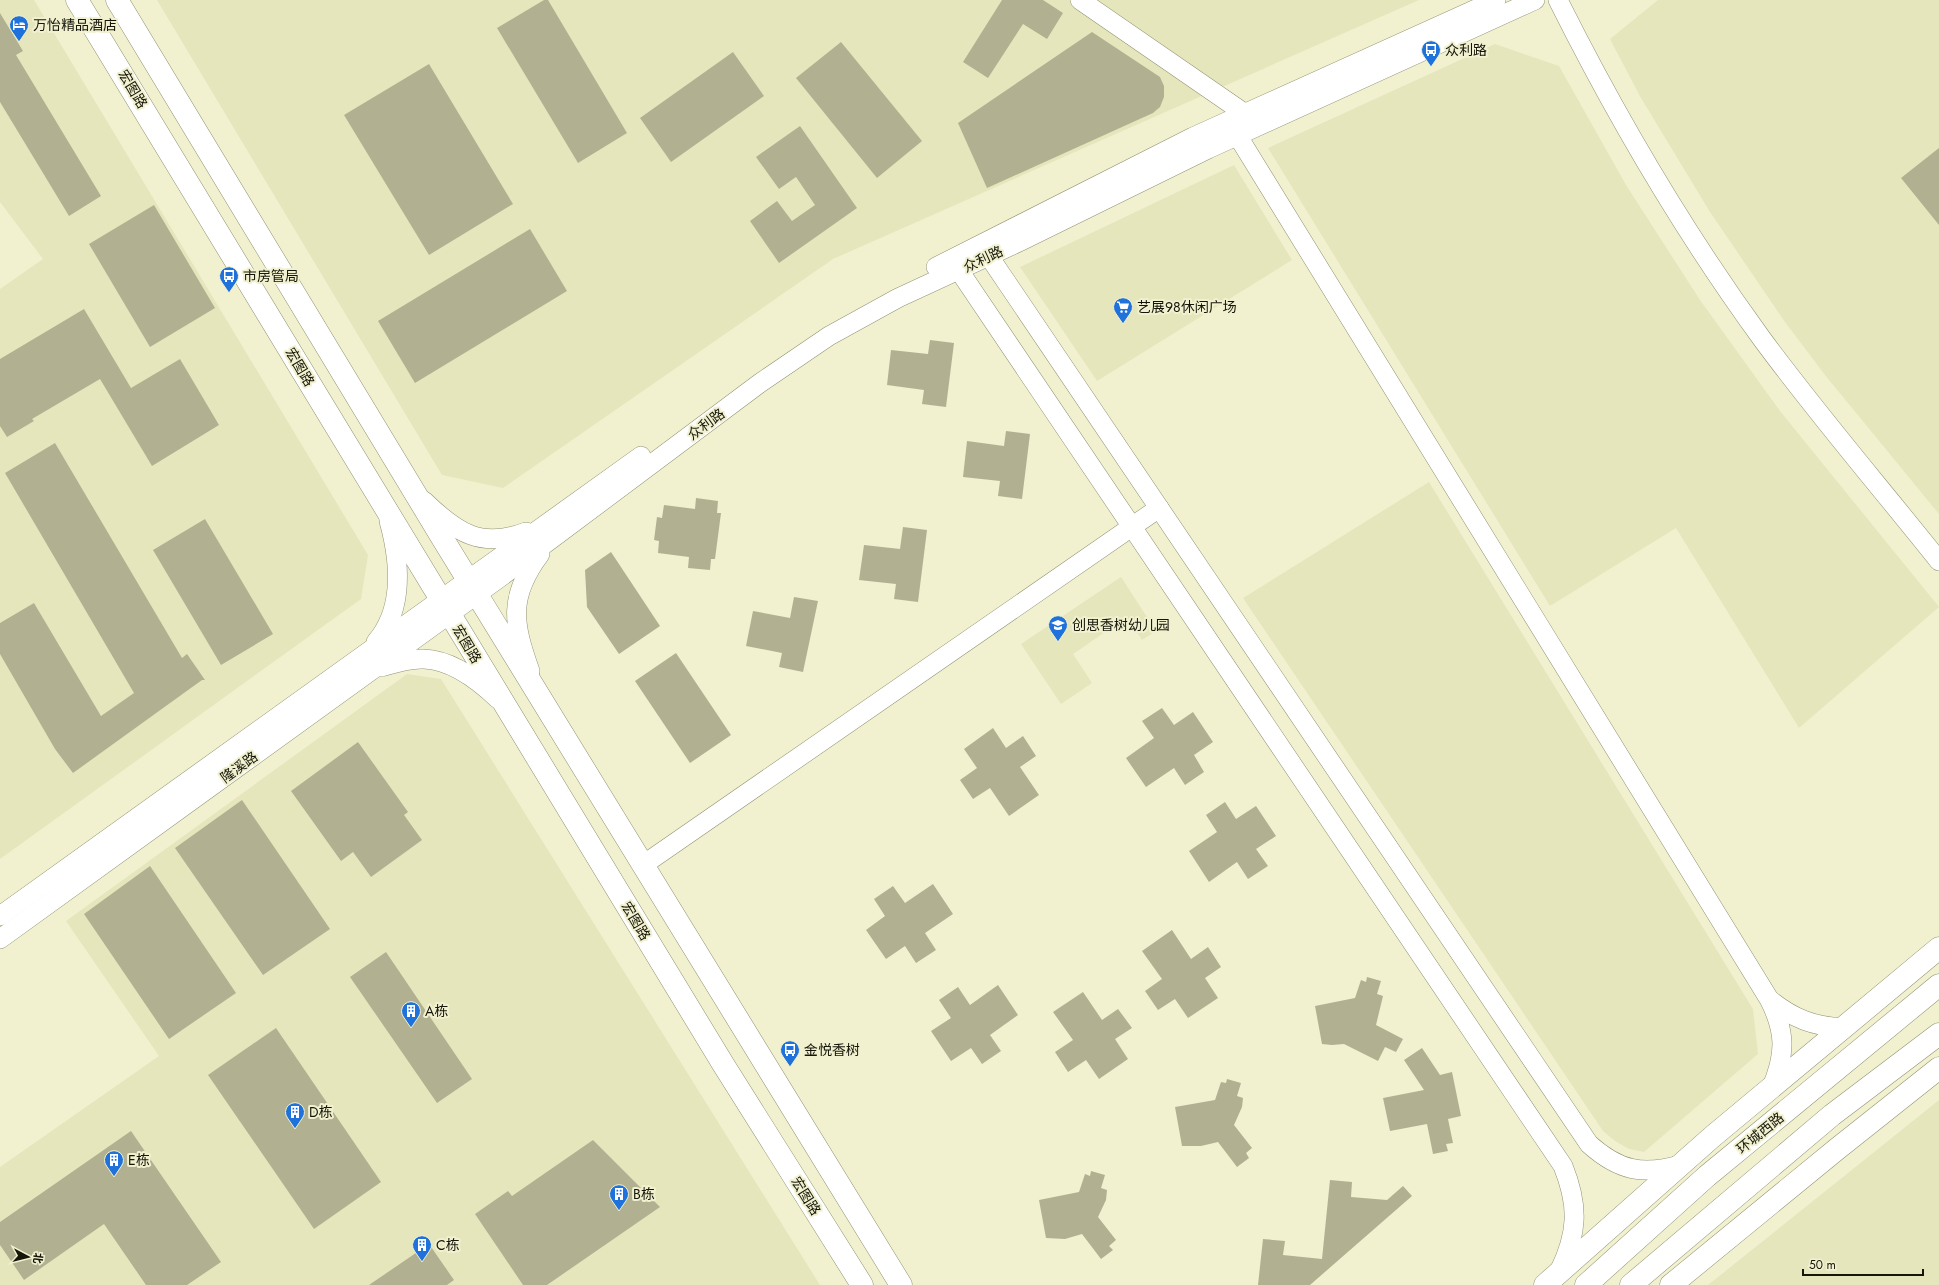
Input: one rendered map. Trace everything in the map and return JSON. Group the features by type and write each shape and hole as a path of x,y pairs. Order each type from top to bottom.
{"main road":[{"name":"宏图路","path":"77,0 723,1064 862,1285"},
{"path":"117,0 472,587 900,1280"},
{"path":"1552,1279 1682,1164 1939,948"},
{"name":"环城西路","path":"1586,1285 1707,1176 1939,985"},
{"path":"1631,1285 1832,1114 1939,1034"},
{"path":"1671,1285 1837,1148 1939,1068"}],"street":[{"path":"1080,0 1237,123 1769,999 1778,1016 1782,1034 1783,1053 1771,1089"},
{"name":"众利路","path":"1237,123 1496,0"},
{"name":"众利路","path":"472,587 547,532 794,344 892,289 954,265 985,250 1193,136 1237,123 1535,0"},
{"path":"1558,0 1584,53 1647,164 1723,284 1803,393 1939,561"},
{"path":"985,250 1589,1144 1604,1158 1629,1168 1642,1171 1663,1170 1682,1164"},
{"path":"954,265 1563,1166 1573,1194 1575,1209 1574,1231 1569,1253 1552,1279"},
{"path":"413,490 440,516 461,530 485,540 547,532"},
{"path":"385,508 396,547 398,580 394,612 369,662 417,660 444,662 487,688 506,707"},
{"path":"643,865 1159,508"},
{"path":"538,693 520,643 516,614 519,590 547,532"},
{"name":"隆溪路","path":"0,939 369,662 472,587"},
{"name":"隆溪路","path":"0,916 369,662"},
{"path":"1769,999 1785,1012 1803,1021 1823,1027 1844,1028"}],"shaded area":[{"path":"0,0 34,0 368,555 361,599 0,859 0,289 43,259 0,202"},
{"path":"157,0 1419,0 833,259 503,488 442,475"},
{"path":"1658,0 1939,0 1939,514 1825,375 1785,322 1710,212 1641,98 1610,39"},
{"path":"1495,44 1559,66 1626,185 1700,300 1780,411 1939,607 1799,728 1676,528 1550,606 1268,148"},
{"name":"艺展98休闲广场","path":"1234,165 1292,260 1097,381 1020,267"},
{"path":"1429,482 1753,1009 1758,1054 1644,1152 1629,1149 1615,1141 1603,1131 1243,598"},
{"name":"创思香树幼儿园","path":"1121,577 1156,631 1142,640 1127,617 1073,654 1092,683 1061,704 1021,644"},
{"path":"407,674 441,679 820,1285 0,1285 0,1167 159,1056 66,921"},
{"path":"1939,1100 1939,1285 1708,1285 1823,1193"}],"building":[{"path":"544,0 548,0 627,133 578,163 497,28"},
{"path":"1002,0 1043,0 1063,13 1047,39 1023,24 988,78 963,62"},
{"path":"0,13 23,51 16,55 101,196 69,216 0,102"},
{"path":"1092,32 1160,77 1164,86 1164,97 1160,107 1153,113 987,188 958,123"},
{"path":"841,42 922,141 877,178 796,78"},
{"path":"733,52 764,96 671,162 640,118"},
{"path":"429,64 513,204 429,255 344,115"},
{"path":"800,126 857,208 779,263 750,221 777,201 792,221 815,205 796,177 779,189 756,157"},
{"path":"1939,148 1939,225 1901,178"},
{"path":"154,205 215,308 150,347 89,244"},
{"path":"530,229 567,291 415,383 378,321"},
{"path":"84,309 131,388 180,359 219,425 152,466 100,379 32,419 34,421 7,437 0,426 0,359"},
{"path":"930,340 954,343 946,407 922,404 924,390 887,385 891,350 928,354"},
{"path":"1006,431 1030,434 1022,499 998,496 1000,481 963,477 967,441 1004,446"},
{"path":"55,443 182,658 187,654 205,680 202,680 73,773 55,749 0,654 0,623 34,603 101,716 134,693 5,473"},
{"path":"696,498 718,501 717,513 721,513 715,559 711,559 710,570 688,568 689,557 658,553 659,541 654,540 657,517 662,518 664,505 695,509"},
{"path":"205,519 273,634 221,665 153,550"},
{"path":"903,527 927,530 918,602 894,599 896,584 859,580 864,545 900,549"},
{"path":"611,552 660,626 619,654 587,607 585,570"},
{"path":"794,597 818,601 803,672 779,667 782,653 746,646 753,611 790,618"},
{"path":"676,653 731,735 690,763 635,681"},
{"path":"1162,708 1174,725 1193,712 1213,742 1194,755 1204,772 1185,785 1174,768 1146,787 1126,758 1154,738 1142,721"},
{"path":"993,728 1006,748 1023,736 1036,756 1020,767 1039,795 1009,816 990,788 973,799 960,780 977,768 964,749"},
{"path":"358,742 408,812 404,815 422,840 371,877 353,852 341,861 291,791"},
{"path":"242,800 330,929 263,975 175,848"},
{"path":"1225,802 1236,819 1256,806 1276,836 1256,849 1268,866 1248,879 1237,862 1209,882 1189,851 1217,832 1206,815"},
{"path":"150,866 236,993 169,1039 84,914"},
{"path":"933,884 953,914 925,933 936,950 916,963 905,946 886,959 866,930 885,916 874,899 893,886 905,903"},
{"path":"1172,930 1191,959 1208,947 1221,967 1205,978 1218,998 1188,1018 1175,999 1158,1010 1145,991 1162,979 1142,951"},
{"name":"A栋","path":"386,952 472,1079 437,1103 350,977"},
{"path":"1367,977 1381,981 1377,994 1383,996 1376,1025 1403,1039 1396,1052 1385,1047 1378,1061 1344,1044 1322,1044 1315,1006 1355,998 1361,980 1366,982"},
{"path":"998,985 1018,1015 990,1035 1001,1051 982,1064 971,1048 951,1061 931,1031 951,1018 939,1000 958,987 970,1005"},
{"path":"1083,992 1102,1020 1118,1009 1132,1028 1115,1039 1128,1059 1099,1079 1086,1060 1068,1072 1055,1052 1073,1040 1053,1012"},
{"name":"D栋","path":"276,1028 381,1182 314,1229 208,1075"},
{"path":"1422,1048 1440,1075 1452,1072 1461,1116 1448,1119 1453,1143 1446,1144 1448,1151 1433,1154 1427,1124 1390,1131 1383,1098 1424,1090 1404,1060"},
{"path":"1227,1079 1241,1083 1237,1096 1243,1098 1242,1107 1234,1125 1252,1148 1246,1153 1249,1158 1237,1167 1218,1142 1201,1146 1182,1146 1175,1107 1215,1100 1221,1082 1226,1083"},
{"name":"E栋","path":"131,1131 221,1262 187,1285 146,1285 104,1224 24,1280 0,1245 0,1222"},
{"name":"B栋","path":"593,1140 660,1207 547,1285 523,1285 475,1214 508,1191 512,1196"},
{"path":"1091,1171 1105,1175 1101,1188 1107,1190 1106,1200 1098,1217 1116,1240 1109,1246 1113,1250 1101,1259 1082,1234 1065,1239 1046,1238 1039,1200 1079,1192 1085,1174 1090,1176"},
{"path":"1330,1180 1352,1182 1351,1197 1387,1200 1403,1186 1412,1196 1310,1285 1258,1285 1263,1239 1285,1241 1283,1255 1322,1259"},
{"name":"C栋","path":"429,1244 454,1280 447,1285 369,1285"}],"place":[{"name":"万怡精品酒店","path":"19,42"},
{"name":"众利路","path":"1431,67"},
{"name":"市房管局","path":"229,293"},
{"name":"艺展98休闲广场","path":"1123,324"},
{"name":"创思香树幼儿园","path":"1058,642"},
{"name":"A栋","path":"411,1028"},
{"name":"金悦香树","path":"790,1067"},
{"name":"D栋","path":"295,1129"},
{"name":"E栋","path":"114,1177"},
{"name":"B栋","path":"619,1211"},
{"name":"C栋","path":"422,1262"}]}
